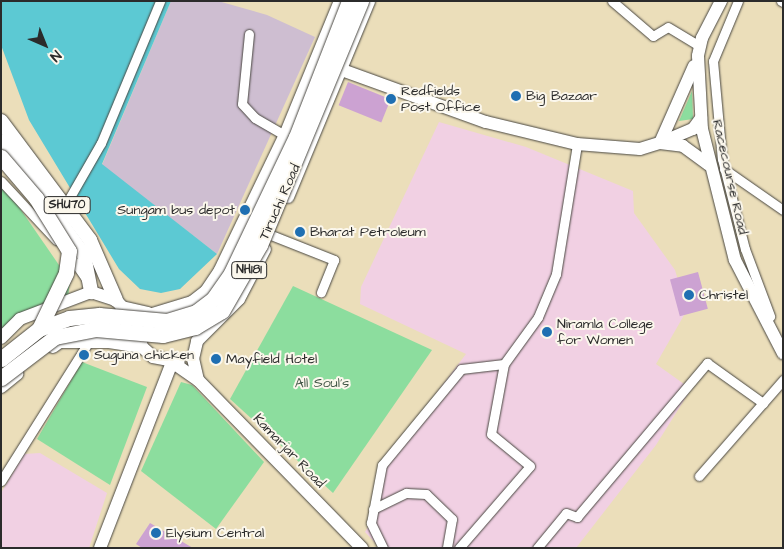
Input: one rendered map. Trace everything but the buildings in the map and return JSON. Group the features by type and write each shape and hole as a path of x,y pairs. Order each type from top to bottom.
{"highway":[{"name":"Tiruchi Road","path":"1,359 39,329 99,315 167,321 196,312 213,299 231,273 296,138 349,1"},
{"name":"Tiruchi Road","path":"1,378 55,337 96,329 164,335 195,327 222,311 260,245 361,1"},
{"path":"1,157 36,198 69,250 66,273 39,329"}],"main road":[{"name":"SHU70","path":"1,121 66,204 107,271 119,303"},
{"name":"SHU70","path":"1,140 84,256 90,288"}],"street":[{"path":"66,204 100,143 160,1"},
{"name":"Tiruchi Road","path":"90,288 119,303 154,311 178,308 206,291 220,270 285,135 340,1"},
{"path":"1,387 60,342 89,341 142,348 153,357 172,362 181,362 239,299 271,235 342,70 369,1"},
{"path":"612,1 622,5 653,36 668,27 699,51 660,143"},
{"name":"Racecourse Road","path":"721,1 699,51 701,118 709,165 735,260 783,354"},
{"path":"738,1 713,61 724,169 745,249 783,340"},
{"path":"250,34 242,104 255,118 285,135"},
{"path":"342,70 486,122 577,144 640,148 660,143 693,129 701,118"},
{"path":"660,143 691,149 709,165 724,169 782,208"},
{"path":"459,548 530,466 491,434 504,364 538,317 556,274 577,144"},
{"path":"1,182 64,248 90,288 20,319 1,338"},
{"path":"271,235 334,260 321,293"},
{"path":"60,342 61,315 73,296"},
{"path":"114,344 125,322 119,303"},
{"path":"178,308 193,322 198,380"},
{"path":"142,348 138,331 154,311"},
{"path":"1,481 89,341"},
{"path":"100,548 172,362"},
{"name":"Kamarjar Road","path":"172,362 198,380 360,546"},
{"path":"537,548 566,514 577,517 707,363 762,403"},
{"path":"382,548 370,523 382,465 461,369 504,364"},
{"path":"699,476 783,380"},
{"path":"373,509 406,493 426,494 452,519 447,548"}],"shaded area":[{"path":"171,1 218,1 267,15 315,37 217,254 102,165"},
{"name":"Niramla College for Women","path":"439,122 526,147 633,191 634,213 675,270 687,310 656,364 691,389 656,445 576,548 380,548 365,532 380,507 382,465 466,354 360,304 361,287"},
{"path":"40,453 107,493 89,548 1,548 1,493 24,454"}],"green space":[{"path":"692,91 693,119 679,121"},
{"path":"1,181 70,281 68,298 1,335"},
{"name":"All Soul's","path":"293,286 432,350 333,493 230,399"},
{"path":"82,362 147,387 110,485 37,439"},
{"path":"181,382 192,385 264,462 216,529 141,471"}],"water":[{"path":"1,1 171,1 102,164 217,254 180,289 161,293 140,289 119,269 29,120 1,45"}],"place":[{"name":"Big Bazaar","path":"516,96"},
{"name":"Redfields Post Office","path":"391,99"},
{"name":"Sungam bus depot","path":"245,210"},
{"name":"Bharat Petroleum","path":"300,232"},
{"name":"Christel","path":"689,295"},
{"name":"Niramla College for Women","path":"547,332"},
{"name":"Suguna chicken","path":"84,355"},
{"name":"Mayfield Hotel","path":"216,359"},
{"name":"Elysium Central","path":"156,533"}]}
